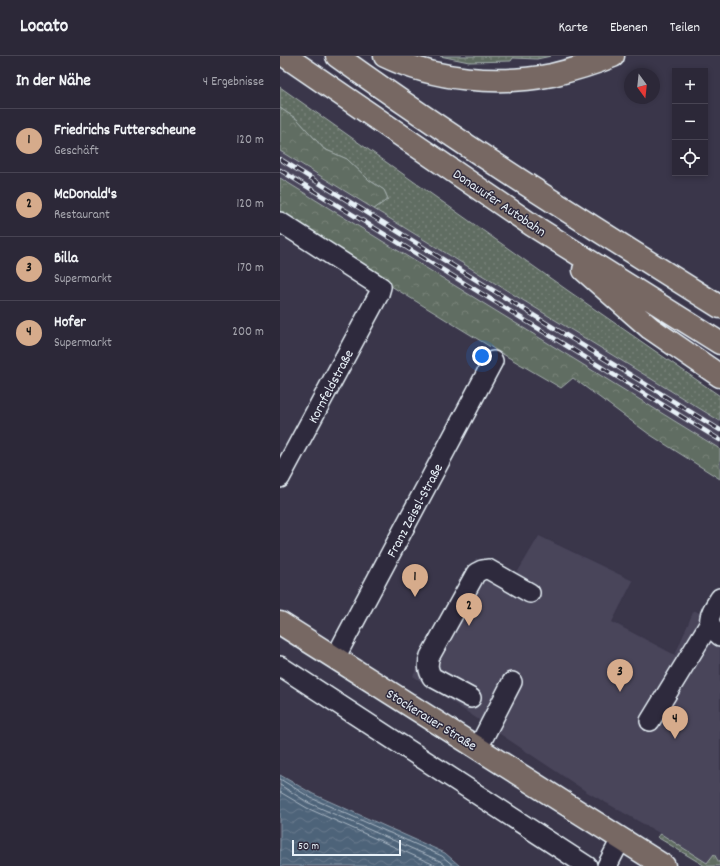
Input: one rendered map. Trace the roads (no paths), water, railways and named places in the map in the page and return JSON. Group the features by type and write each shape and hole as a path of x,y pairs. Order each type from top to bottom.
{"main road":[{"name":"Donauufer Autobahn","path":"285,56 532,225 720,343"},
{"name":"Donauufer Autobahn","path":"337,56 544,197 720,307"},
{"path":"385,56 408,66 453,76 485,80 507,80 551,75 592,64 613,56"},
{"path":"532,225 650,328 720,376"},
{"name":"Stockerauer Straße","path":"280,623 664,866"}],"street":[{"name":"Kornfeldstraße","path":"280,222 381,287 379,294 280,478"},
{"name":"Franz Zeissl-Straße","path":"335,658 493,361"},
{"path":"470,698 432,677 428,664 430,656 476,573 488,569 530,593"},
{"path":"650,721 715,629 710,615 720,598"},
{"path":"280,666 587,866"},
{"path":"478,748 512,682"},
{"path":"607,866 621,839"}],"water":[{"path":"280,775 313,794 445,853 460,866 280,866"}],"railway":[{"path":"280,159 720,430"},
{"path":"280,170 720,440"}],"place":[{"name":"Friedrichs Futterscheune","path":"415,597"},
{"name":"McDonald's","path":"469,626"},
{"name":"Billa","path":"620,692"},
{"name":"Hofer","path":"675,739"}]}
